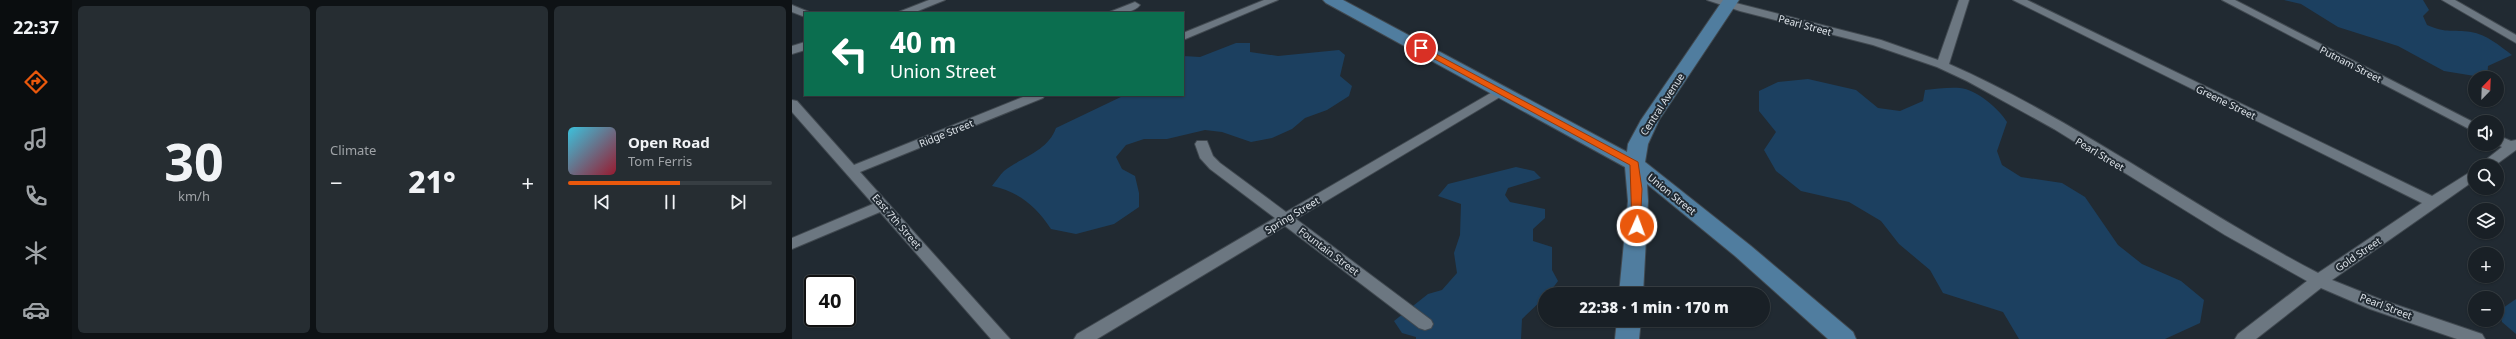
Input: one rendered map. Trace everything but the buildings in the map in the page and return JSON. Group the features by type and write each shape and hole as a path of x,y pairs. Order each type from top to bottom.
{"street":[{"path":"905,12 940,0"},
{"path":"1184,37 1274,0"},
{"name":"Union Street","path":"1331,0 1635,164 1743,251 1844,339"},
{"path":"1942,66 1964,0"},
{"name":"Greene Street","path":"2018,0 2434,203"},
{"name":"Putnam Street","path":"2227,0 2468,124"},
{"path":"2447,0 2516,40"},
{"name":"Pearl Street","path":"1724,2 1884,47 1942,66 1972,79 2264,250 2320,280 2476,339"},
{"name":"Central Avenue","path":"1632,287 1638,200 1635,164 1641,135 1724,2"},
{"path":"1116,12 1136,5"},
{"path":"792,8 804,14"},
{"path":"792,50 804,46"},
{"name":"Spring Street","path":"1083,339 1501,91"},
{"name":"Ridge Street","path":"853,170 1036,96"},
{"name":"East 7th Street","path":"792,104 853,170 1001,339"},
{"path":"2504,141 2514,145"},
{"name":"Fountain Street","path":"1202,144 1207,158 1215,166 1425,324"},
{"path":"2495,159 2514,145"},
{"name":"Gold Street","path":"2244,339 2320,280 2434,203 2468,178"},
{"path":"792,244 883,205"},
{"path":"1627,339 1628,327"}],"shaded area":[{"path":"2284,0 2423,0 2429,10 2423,16 2427,25 2445,30 2477,33 2493,41 2512,55 2488,66 2488,71 2468,71 2468,75 2444,71 2398,46 2338,27 2301,4"},
{"path":"1236,43 1250,43 1250,52 1278,56 1339,50 1345,55 1340,76 1352,86 1349,96 1327,110 1305,118 1292,129 1272,138 1251,142 1222,132 1205,130 1167,139 1144,139 1126,145 1116,157 1122,169 1135,176 1139,193 1139,207 1114,224 1076,234 1051,229 1039,213 1026,201 1010,192 992,186 1004,171 1041,148 1052,136 1056,128 1123,96 1184,96 1184,56 1200,57"},
{"path":"1808,79 1856,90 1878,108 1900,111 1923,101 1925,90 1960,88 1966,89 1980,96 1999,111 2007,122 1997,151 2002,165 2021,177 2062,183 2085,197 2118,245 2142,264 2181,281 2204,300 2200,323 2165,339 2019,339 2003,312 1943,293 1930,270 1899,244 1881,221 1849,202 1801,191 1776,171 1764,150 1776,132 1759,111 1759,91 1778,82"},
{"path":"1516,167 1534,171 1541,178 1508,188 1505,195 1510,202 1545,209 1545,218 1533,229 1533,241 1552,247 1552,270 1558,281 1554,287 1538,287 1538,304 1522,319 1521,339 1416,339 1416,337 1402,333 1394,321 1428,294 1442,290 1457,273 1454,253 1460,235 1461,204 1438,196 1448,184"},
{"path":"2516,299 2516,334 2504,324 2504,307"}],"route":[{"path":"1421,48 1596,141 1635,164 1638,200 1637,226"}]}
